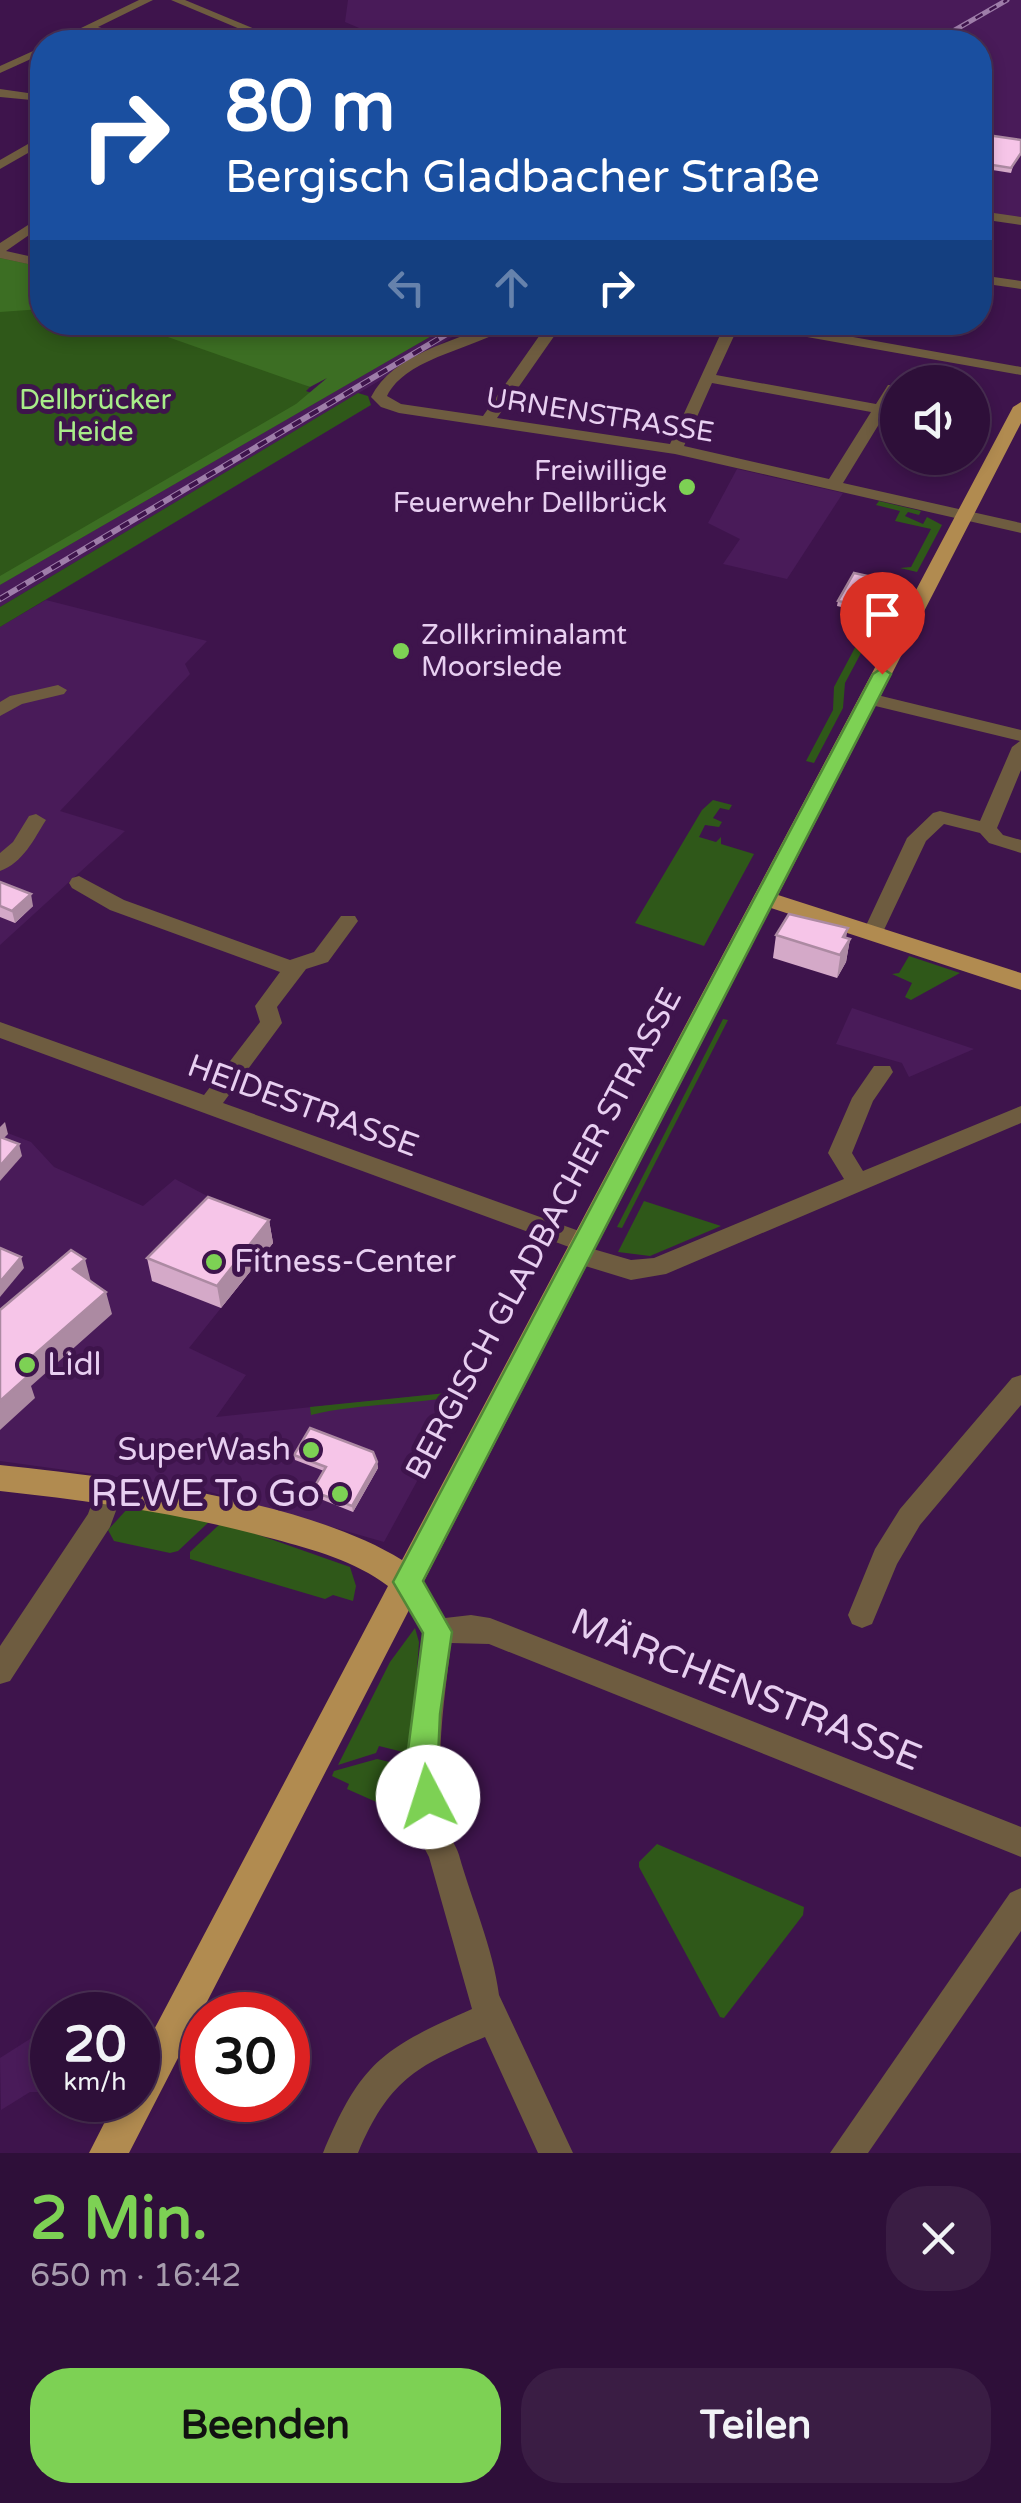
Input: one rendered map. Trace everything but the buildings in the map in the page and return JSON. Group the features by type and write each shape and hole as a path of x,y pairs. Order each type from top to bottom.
{"main road":[{"name":"BERGISCH GLADBACHER STRASSE","path":"160,2054 1021,407"},
{"path":"764,898 1021,982"},
{"path":"0,1478 174,1500 328,1542 384,1562 408,1582"},
{"name":"BERGISCH GLADBACHER STRASSE","path":"108,2153 124,2122"}],"street":[{"path":"84,30 148,0"},
{"path":"176,0 250,30"},
{"path":"88,28 96,30"},
{"path":"0,70 30,56"},
{"path":"0,93 30,97"},
{"path":"0,165 30,147"},
{"path":"992,216 1021,220"},
{"path":"0,252 30,229"},
{"path":"0,252 30,260"},
{"path":"992,281 1021,286"},
{"name":"URNENSTRASSE","path":"479,335 423,360 379,391 382,401 392,407 675,450 1021,528"},
{"path":"487,422 548,335"},
{"path":"675,450 727,335"},
{"path":"816,335 1021,371"},
{"path":"708,378 880,409"},
{"path":"834,485 880,411"},
{"path":"0,710 16,700 58,690"},
{"path":"868,699 1021,736"},
{"path":"987,829 1021,747"},
{"path":"873,932 922,832 940,817 987,829 996,839 1021,847"},
{"path":"0,864 20,846 36,820"},
{"path":"79,883 117,905 294,969"},
{"path":"208,1106 271,1023 266,1006 294,969 321,957 348,921"},
{"name":"HEIDESTRASSE","path":"0,1030 581,1249 619,1268 644,1270 1021,1114"},
{"path":"858,1182 840,1153 863,1098 882,1072"},
{"path":"862,1615 885,1558 910,1517 1021,1386"},
{"path":"0,1671 100,1519 110,1490"},
{"path":"408,1582 438,1632 422,1758 432,1836 443,1852 451,1888 480,1971 483,1997 556,2153"},
{"name":"MÄRCHENSTRASSE","path":"438,1632 471,1628 490,1631 1021,1842"},
{"path":"847,2153 1021,1904"},
{"path":"340,2153 362,2106 385,2074 420,2050 492,2016"}],"shaded area":[{"path":"348,0 1021,0 1021,218 992,214 992,30 364,30 345,22"},
{"path":"433,335 456,335 0,607 0,585"},
{"path":"737,469 843,493 787,579 723,564 740,539 708,523"},
{"path":"46,600 207,641 185,664 190,674 60,811 125,831 0,945 0,627"},
{"path":"852,1008 974,1049 909,1077 902,1063 836,1044"},
{"path":"0,1130 31,1142 54,1167 143,1206 175,1179 226,1206 273,1243 189,1348 246,1375 216,1417 466,1391 384,1542 196,1488 0,1461"},
{"path":"30,2039 30,2092 1,2110 0,2058"}],"green space":[{"name":"Dellbrücker Heide","path":"0,257 30,263 30,335 372,335 303,384 310,387 306,391 320,396 0,578"},
{"path":"0,258 30,264 30,310 0,312"},
{"path":"162,335 433,335 0,585 0,576 296,404 327,378 310,387"},
{"path":"358,393 368,396 371,405 0,627 0,607"},
{"path":"879,501 921,511 919,515 908,512 905,516 923,524 927,517 942,525 917,572 900,568 911,567 931,529 895,521 900,511 876,505"},
{"path":"851,630 873,638 871,645 861,653 845,683 843,708 814,763 806,761 833,710 834,687 858,642 849,636"},
{"path":"713,800 732,805 729,810 720,808 713,818 722,822 719,827 705,825 699,837 716,842 721,837 721,844 754,854 704,946 635,923 702,810"},
{"path":"909,956 960,973 911,1000 905,997 912,983 892,974 899,973"},
{"path":"723,1019 728,1020 622,1228 617,1227"},
{"path":"644,1201 721,1226 650,1256 618,1252"},
{"path":"479,1367 474,1392 311,1415 310,1407 466,1391"},
{"path":"129,1507 211,1520 178,1551 170,1553 114,1541 108,1530"},
{"path":"222,1522 350,1567 356,1586 353,1601 333,1595 325,1599 190,1559 190,1552"},
{"path":"415,1628 419,1642 411,1754 379,1746 376,1753 338,1765 390,1662"},
{"path":"397,1758 412,1763 417,1820 347,1789 349,1784 332,1776 334,1771 377,1759 394,1763"},
{"path":"657,1844 804,1907 803,1915 724,2018 639,1867 639,1862"}],"railway":[{"path":"955,30 1007,0"},
{"path":"0,599 445,335"}],"place":[{"name":"Freiwillige Feuerwehr Dellbrück","path":"687,487"},
{"name":"Zollkriminalamt Moorslede","path":"401,651"},
{"name":"Fitness-Center","path":"214,1262"},
{"name":"Lidl","path":"27,1365"},
{"name":"SuperWash","path":"311,1450"},
{"name":"REWE To Go","path":"340,1494"}],"route":[{"path":"428,1797 422,1758 438,1632 408,1582 882,674"}]}
